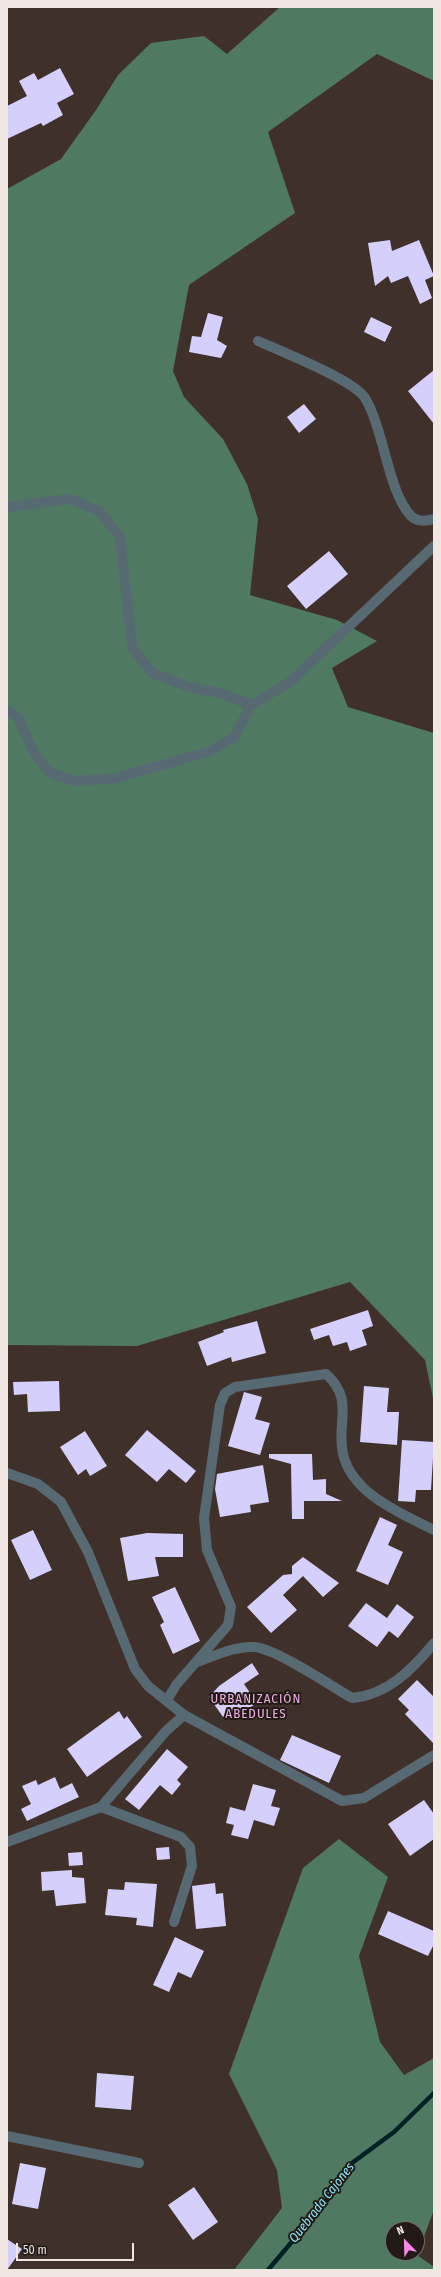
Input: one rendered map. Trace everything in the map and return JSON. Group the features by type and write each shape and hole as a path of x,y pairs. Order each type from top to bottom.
{"street":[{"path":"258,341 334,375 364,397 376,425 400,500 412,517 424,522 434,520"},
{"path":"7,507 70,498 99,511 120,537 132,647 144,663 152,673 188,687 222,693 251,705"},
{"path":"7,710 18,717 34,753 50,773 74,781 116,778 211,751 235,736 251,705 290,682 434,546"},
{"path":"167,1700 176,1685 228,1624 231,1607 207,1550 204,1518 220,1405 225,1393 235,1387 326,1374 337,1384 343,1399 343,1454 350,1471 374,1499 434,1530"},
{"path":"7,1473 38,1484 61,1502 88,1552 135,1669 148,1686 184,1714 342,1801 364,1798 434,1756"},
{"path":"196,1663 233,1649 254,1647 273,1652 352,1698 366,1697 383,1691 419,1662 434,1644"},
{"path":"7,1842 101,1807 166,1732 184,1714"},
{"path":"101,1807 181,1837 190,1847 192,1866 174,1922"},
{"path":"7,2136 139,2163"}],"green space":[{"path":"280,7 434,7 434,81 377,54 268,132 295,213 189,285 173,371 184,397 223,439 247,484 258,519 250,595 337,620 377,641 332,668 348,707 434,733 434,1403 425,1360 350,1282 137,1346 7,1345 7,189 61,159 96,110 118,75 151,43 204,36 227,54"},
{"path":"339,1839 388,1877 359,1956 380,2042 404,2075 434,2058 434,2210 425,2234 425,2221 385,2221 385,2261 425,2261 434,2267 434,2270 234,2270 282,2208 277,2170 229,2074 303,1868"}],"building":[{"path":"60,68 74,94 57,103 63,115 43,126 41,123 7,139 7,106 27,96 19,81 34,73 38,80"},
{"path":"390,240 392,251 419,240 434,276 425,280 432,298 420,304 408,276 391,283 388,276 375,286 368,243"},
{"path":"208,313 223,317 217,340 227,346 221,358 189,352 192,336 201,337"},
{"path":"371,317 392,327 385,342 364,332"},
{"path":"434,370 434,424 408,391"},
{"path":"304,404 316,419 299,433 287,417"},
{"path":"329,551 348,574 306,609 287,586"},
{"path":"368,1310 373,1326 362,1330 367,1345 350,1351 347,1342 333,1346 329,1335 314,1340 310,1329"},
{"path":"257,1321 266,1353 232,1362 231,1357 207,1366 198,1342 224,1332 223,1330"},
{"path":"59,1381 60,1411 28,1412 27,1394 14,1395 13,1382"},
{"path":"364,1386 389,1388 387,1412 399,1412 397,1445 360,1442"},
{"path":"244,1392 262,1397 255,1419 270,1423 260,1455 228,1446"},
{"path":"147,1430 196,1471 186,1483 169,1469 157,1482 125,1455"},
{"path":"85,1431 107,1466 90,1476 86,1469 78,1475 60,1447"},
{"path":"402,1440 434,1442 431,1490 416,1490 415,1502 398,1501"},
{"path":"269,1454 312,1454 313,1480 326,1479 326,1494 342,1501 304,1501 304,1519 292,1519 291,1464 269,1458"},
{"path":"263,1465 269,1502 250,1505 251,1512 220,1517 215,1489 217,1474"},
{"path":"380,1517 397,1525 388,1545 403,1552 388,1585 356,1571"},
{"path":"33,1530 52,1570 30,1580 11,1540"},
{"path":"147,1533 183,1534 183,1557 155,1557 159,1576 128,1581 120,1538"},
{"path":"303,1557 339,1583 323,1597 303,1576 283,1595 297,1610 271,1633 247,1607 283,1575 292,1574 292,1566"},
{"path":"175,1587 200,1641 173,1654 160,1625 164,1622 152,1597"},
{"path":"366,1603 387,1618 397,1604 414,1617 398,1638 389,1631 377,1647 348,1626"},
{"path":"252,1663 259,1674 244,1684 257,1703 238,1715 235,1709 223,1717 209,1697 219,1686"},
{"path":"417,1680 434,1697 434,1744 405,1714 409,1710 398,1699"},
{"path":"119,1711 124,1719 127,1716 142,1737 87,1777 67,1749"},
{"path":"292,1735 341,1756 329,1783 280,1760"},
{"path":"167,1749 188,1767 177,1780 181,1784 172,1795 160,1785 139,1810 125,1799"},
{"path":"55,1777 60,1789 72,1783 79,1797 27,1821 21,1809 31,1804 22,1786 36,1780 38,1785"},
{"path":"253,1784 276,1790 271,1806 280,1808 274,1826 254,1820 248,1839 231,1835 234,1825 226,1823 230,1807 245,1811"},
{"path":"424,1800 434,1814 434,1839 410,1856 388,1824"},
{"path":"169,1847 170,1859 157,1860 156,1848"},
{"path":"82,1852 83,1865 69,1866 68,1853"},
{"path":"72,1870 72,1877 84,1878 86,1903 56,1906 54,1890 42,1891 41,1872"},
{"path":"125,1882 157,1884 153,1927 136,1925 137,1918 105,1915 108,1889 124,1890"},
{"path":"215,1883 216,1894 223,1893 226,1926 196,1929 192,1886"},
{"path":"388,1911 434,1931 434,1944 428,1956 378,1934"},
{"path":"175,1937 204,1951 191,1978 178,1972 169,1992 153,1985"},
{"path":"97,2073 134,2076 131,2110 95,2107"},
{"path":"20,2163 46,2168 38,2209 12,2204"},
{"path":"194,2187 218,2222 193,2240 168,2205"},
{"path":"7,2239 22,2249 7,2270"}],"waterway":[{"name":"Quebrada Cajones","path":"268,2270 328,2199 352,2163 394,2132 434,2093"}],"district":[{"name":"URBANIZACIÓN ABEDULES","path":"256,1706"}]}
